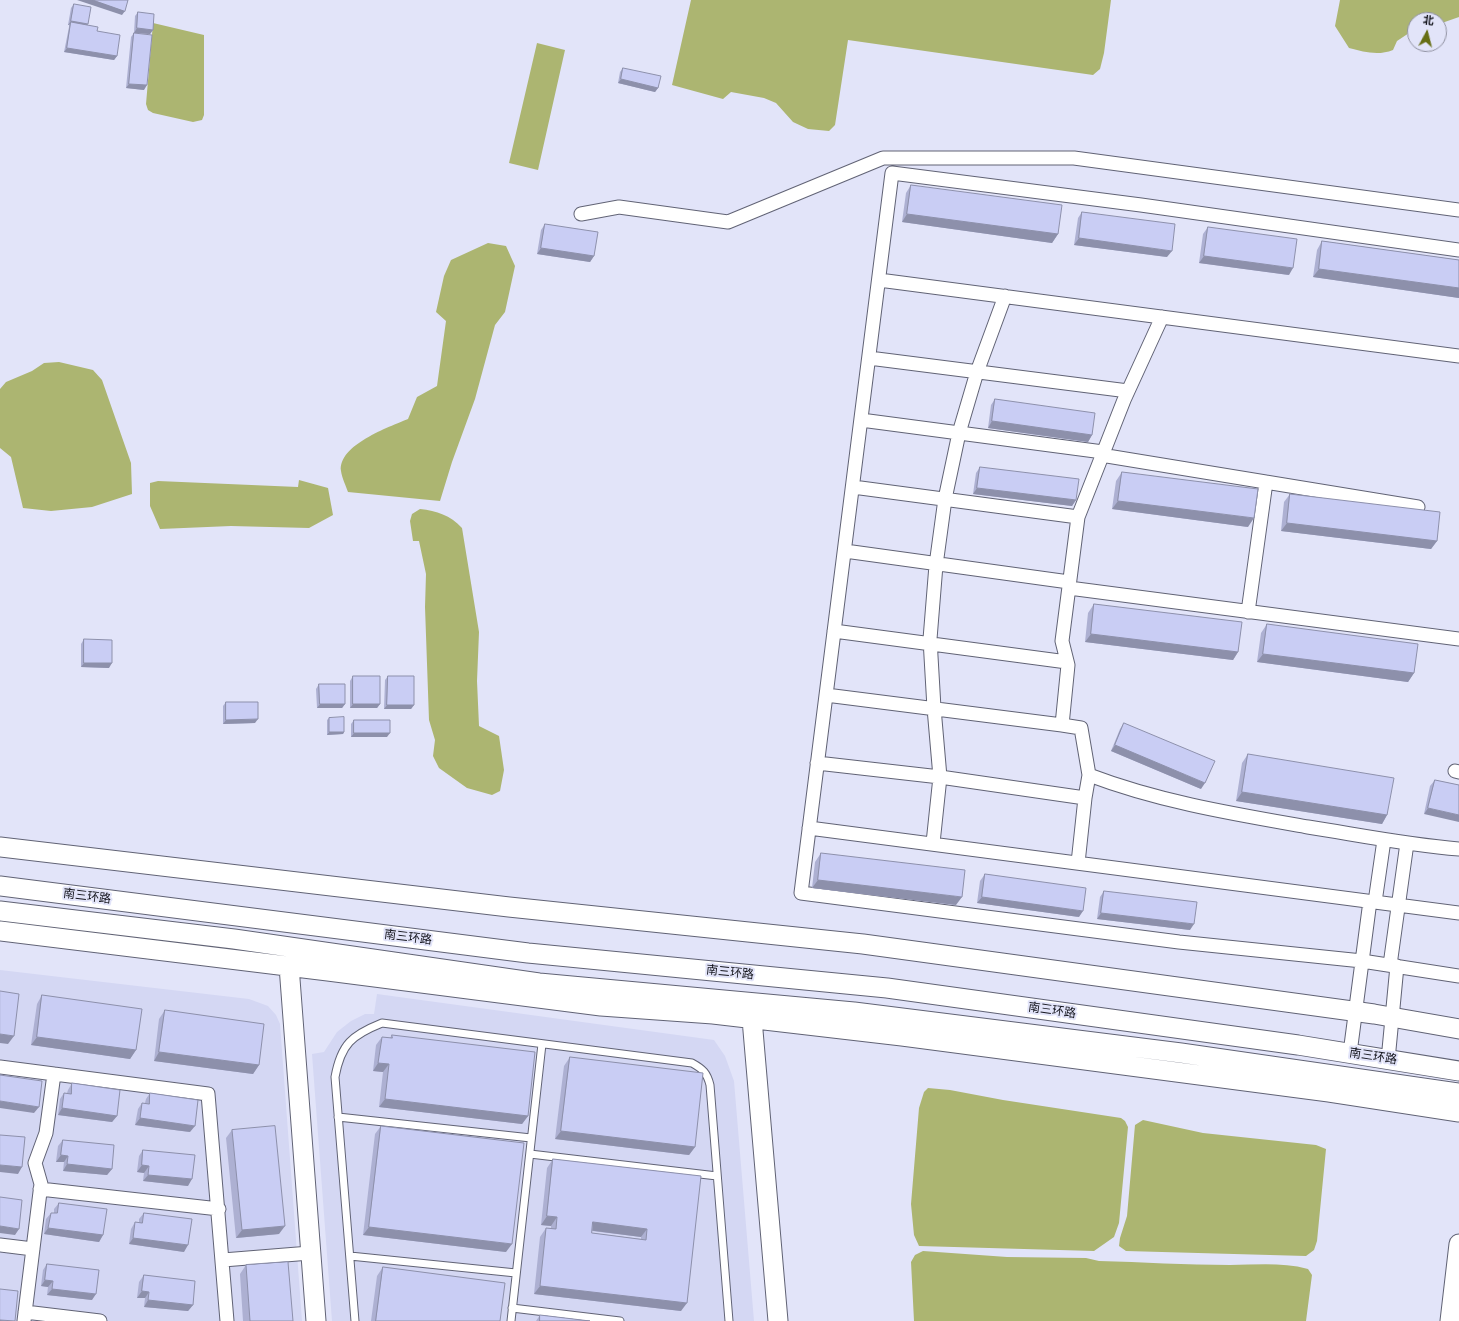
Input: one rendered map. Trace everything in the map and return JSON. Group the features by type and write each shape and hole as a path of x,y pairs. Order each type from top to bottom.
{"street":[{"path":"581,214 619,207 646,209 728,222 883,158 1074,158 1459,210"},
{"path":"1459,250 1141,205 892,173 801,893 1179,942 1362,961 1459,976"},
{"path":"879,280 1459,356"},
{"path":"933,844 940,777 934,708 931,643 936,564 945,499 959,433 977,372 1005,296"},
{"path":"1062,725 1067,662 1062,641 1078,517 1128,391 1162,317"},
{"path":"869,358 1128,391"},
{"path":"861,420 1102,454 1418,507"},
{"path":"1248,612 1266,482"},
{"path":"853,487 1078,517"},
{"path":"845,551 1248,612 1459,640"},
{"path":"834,631 1067,662"},
{"path":"826,695 1081,728 1089,775 1078,863"},
{"path":"817,763 940,777 1085,798"},
{"path":"1089,775 1115,785 1221,812 1384,840 1459,849"},
{"path":"809,828 1459,913"},
{"path":"1350,1054 1362,961 1384,840"},
{"path":"1388,1060 1392,1017 1393,965 1407,843"},
{"path":"0,847 509,907 863,944 1355,1011 1459,1029"},
{"name":"南三环路","path":"0,886 528,953 887,988 1459,1071"},
{"name":"南三环路","path":"0,911 234,939 539,983 869,1014 1181,1053 1459,1093"},
{"path":"0,931 601,1006 713,1014 902,1036 1321,1091 1459,1112"},
{"path":"289,966 316,1321"},
{"path":"752,1018 778,1321"},
{"path":"0,1067 208,1094 219,1209 227,1321"},
{"path":"54,1074 46,1133 35,1163 41,1184 25,1316 100,1321"},
{"path":"40,1189 219,1209"},
{"path":"1450,1321 1459,1244"},
{"path":"0,1245 33,1249"},
{"path":"223,1260 310,1253"}],"lane":[{"path":"355,1321 335,1077 338,1062 343,1051 356,1034 382,1023 692,1063 707,1073 710,1085 729,1321"},
{"path":"511,1321 542,1044"},
{"path":"338,1118 531,1138"},
{"path":"530,1154 717,1176"},
{"path":"350,1256 516,1273"},
{"path":"512,1308 620,1321"}],"shaded area":[{"path":"691,0 1111,0 1104,53 1100,69 1093,75 848,40 835,125 829,131 808,129 793,122 776,103 764,98 731,92 723,99 672,85"},
{"path":"1340,0 1459,0 1459,17 1447,21 1447,12 1407,12 1407,34 1397,41 1393,50 1387,52 1366,52 1349,48 1335,26"},
{"path":"153,23 204,35 204,115 202,120 193,122 153,113 148,110 146,104"},
{"path":"537,43 565,50 538,170 509,163"},
{"path":"488,243 506,246 515,266 505,312 495,325 475,399 452,462 440,501 348,492 341,471 342,462 348,453 366,438 408,419 417,397 437,386 446,321 436,312 444,276 451,260"},
{"path":"59,362 93,370 102,380 131,463 132,494 92,507 51,511 23,508 11,457 0,448 0,389 6,382 32,371 44,363"},
{"path":"299,480 328,488 333,515 309,528 231,526 160,529 150,506 150,483 158,481 298,487"},
{"path":"420,509 443,514 462,528 479,632 477,681 479,726 499,736 504,770 500,791 492,795 467,788 439,768 433,756 435,740 429,720 425,607 426,574 419,541 413,541 410,521 412,514"},
{"path":"0,970 249,999 268,1006 276,1015 280,1024 302,1321 0,1321"},
{"path":"377,994 714,1040 725,1056 734,1081 754,1321 332,1321 312,1054 324,1052 337,1032 351,1021 365,1014 374,1014"},
{"path":"928,1088 950,1090 1003,1100 1121,1118 1125,1121 1128,1127 1119,1223 1114,1237 1094,1251 919,1246 914,1235 911,1204 919,1108 924,1092"},
{"path":"1143,1120 1203,1133 1316,1145 1326,1149 1317,1241 1314,1250 1306,1256 1126,1251 1119,1246 1127,1216 1135,1125"},
{"path":"923,1251 1007,1257 1086,1258 1099,1261 1214,1265 1288,1265 1308,1269 1312,1275 1306,1321 914,1321 911,1262 915,1255"}],"building":[{"path":"93,0 128,0 125,11"},
{"path":"74,4 91,7 88,24 71,21"},
{"path":"138,12 154,14 153,30 137,28"},
{"path":"71,22 98,27 97,31 120,35 117,56 67,48"},
{"path":"134,33 152,35 147,85 129,84"},
{"path":"623,68 661,76 658,88 621,79"},
{"path":"911,185 1062,205 1058,234 907,214"},
{"path":"1082,212 1175,224 1172,251 1079,238"},
{"path":"545,224 598,232 594,256 541,248"},
{"path":"1208,227 1297,239 1293,268 1204,256"},
{"path":"1322,241 1459,260 1459,288 1319,269"},
{"path":"995,399 1095,413 1092,435 992,421"},
{"path":"980,467 1079,479 1076,500 977,488"},
{"path":"1122,472 1258,489 1254,518 1118,501"},
{"path":"1290,494 1440,512 1437,541 1287,523"},
{"path":"1094,604 1242,622 1238,652 1091,634"},
{"path":"1267,624 1418,644 1414,673 1263,654"},
{"path":"84,639 112,640 112,663 84,663"},
{"path":"353,676 380,676 380,704 353,704"},
{"path":"388,676 414,676 414,705 387,705"},
{"path":"319,684 345,684 345,704 320,704"},
{"path":"226,702 258,702 258,719 226,720"},
{"path":"344,717 344,732 329,732 329,718"},
{"path":"354,720 390,720 390,733 354,733"},
{"path":"1124,723 1215,761 1205,783 1115,745"},
{"path":"1248,754 1394,778 1387,815 1242,792"},
{"path":"1435,780 1459,785 1459,815 1428,808"},
{"path":"821,853 965,870 962,897 818,880"},
{"path":"985,874 1086,888 1083,911 982,897"},
{"path":"1104,891 1197,902 1194,924 1101,913"},
{"path":"0,991 19,994 14,1036 0,1034"},
{"path":"42,995 142,1009 136,1050 37,1037"},
{"path":"165,1010 264,1024 259,1065 159,1052"},
{"path":"392,1035 535,1052 528,1116 385,1099 389,1064 378,1063 382,1037 392,1038"},
{"path":"570,1057 703,1073 695,1147 561,1131"},
{"path":"0,1075 42,1081 39,1107 0,1101"},
{"path":"72,1083 120,1090 117,1116 62,1108 64,1093 71,1094"},
{"path":"150,1093 198,1100 195,1126 140,1118 142,1103 149,1104"},
{"path":"275,1126 285,1226 242,1230 232,1130"},
{"path":"381,1126 524,1143 512,1244 369,1227"},
{"path":"0,1135 25,1137 22,1167 0,1165"},
{"path":"63,1140 114,1145 112,1169 67,1164 68,1156 61,1155"},
{"path":"143,1150 195,1155 192,1179 148,1175 149,1166 142,1165"},
{"path":"553,1159 701,1176 687,1303 540,1286 546,1228 556,1229 557,1217 547,1216","holes":["593,1222 647,1229 646,1240 592,1233"]},
{"path":"0,1197 22,1200 19,1229 0,1226"},
{"path":"59,1203 107,1209 103,1235 48,1228 51,1213 57,1213"},
{"path":"144,1213 192,1219 188,1245 133,1238 135,1222 142,1223"},
{"path":"288,1262 293,1321 250,1321 246,1265"},
{"path":"47,1264 99,1270 96,1294 52,1289 53,1281 45,1280"},
{"path":"383,1267 505,1283 500,1321 376,1321"},
{"path":"144,1275 195,1281 193,1305 148,1300 149,1292 142,1291"},
{"path":"0,1289 18,1291 15,1321 0,1320"},
{"path":"540,1315 590,1321 540,1321"}]}
